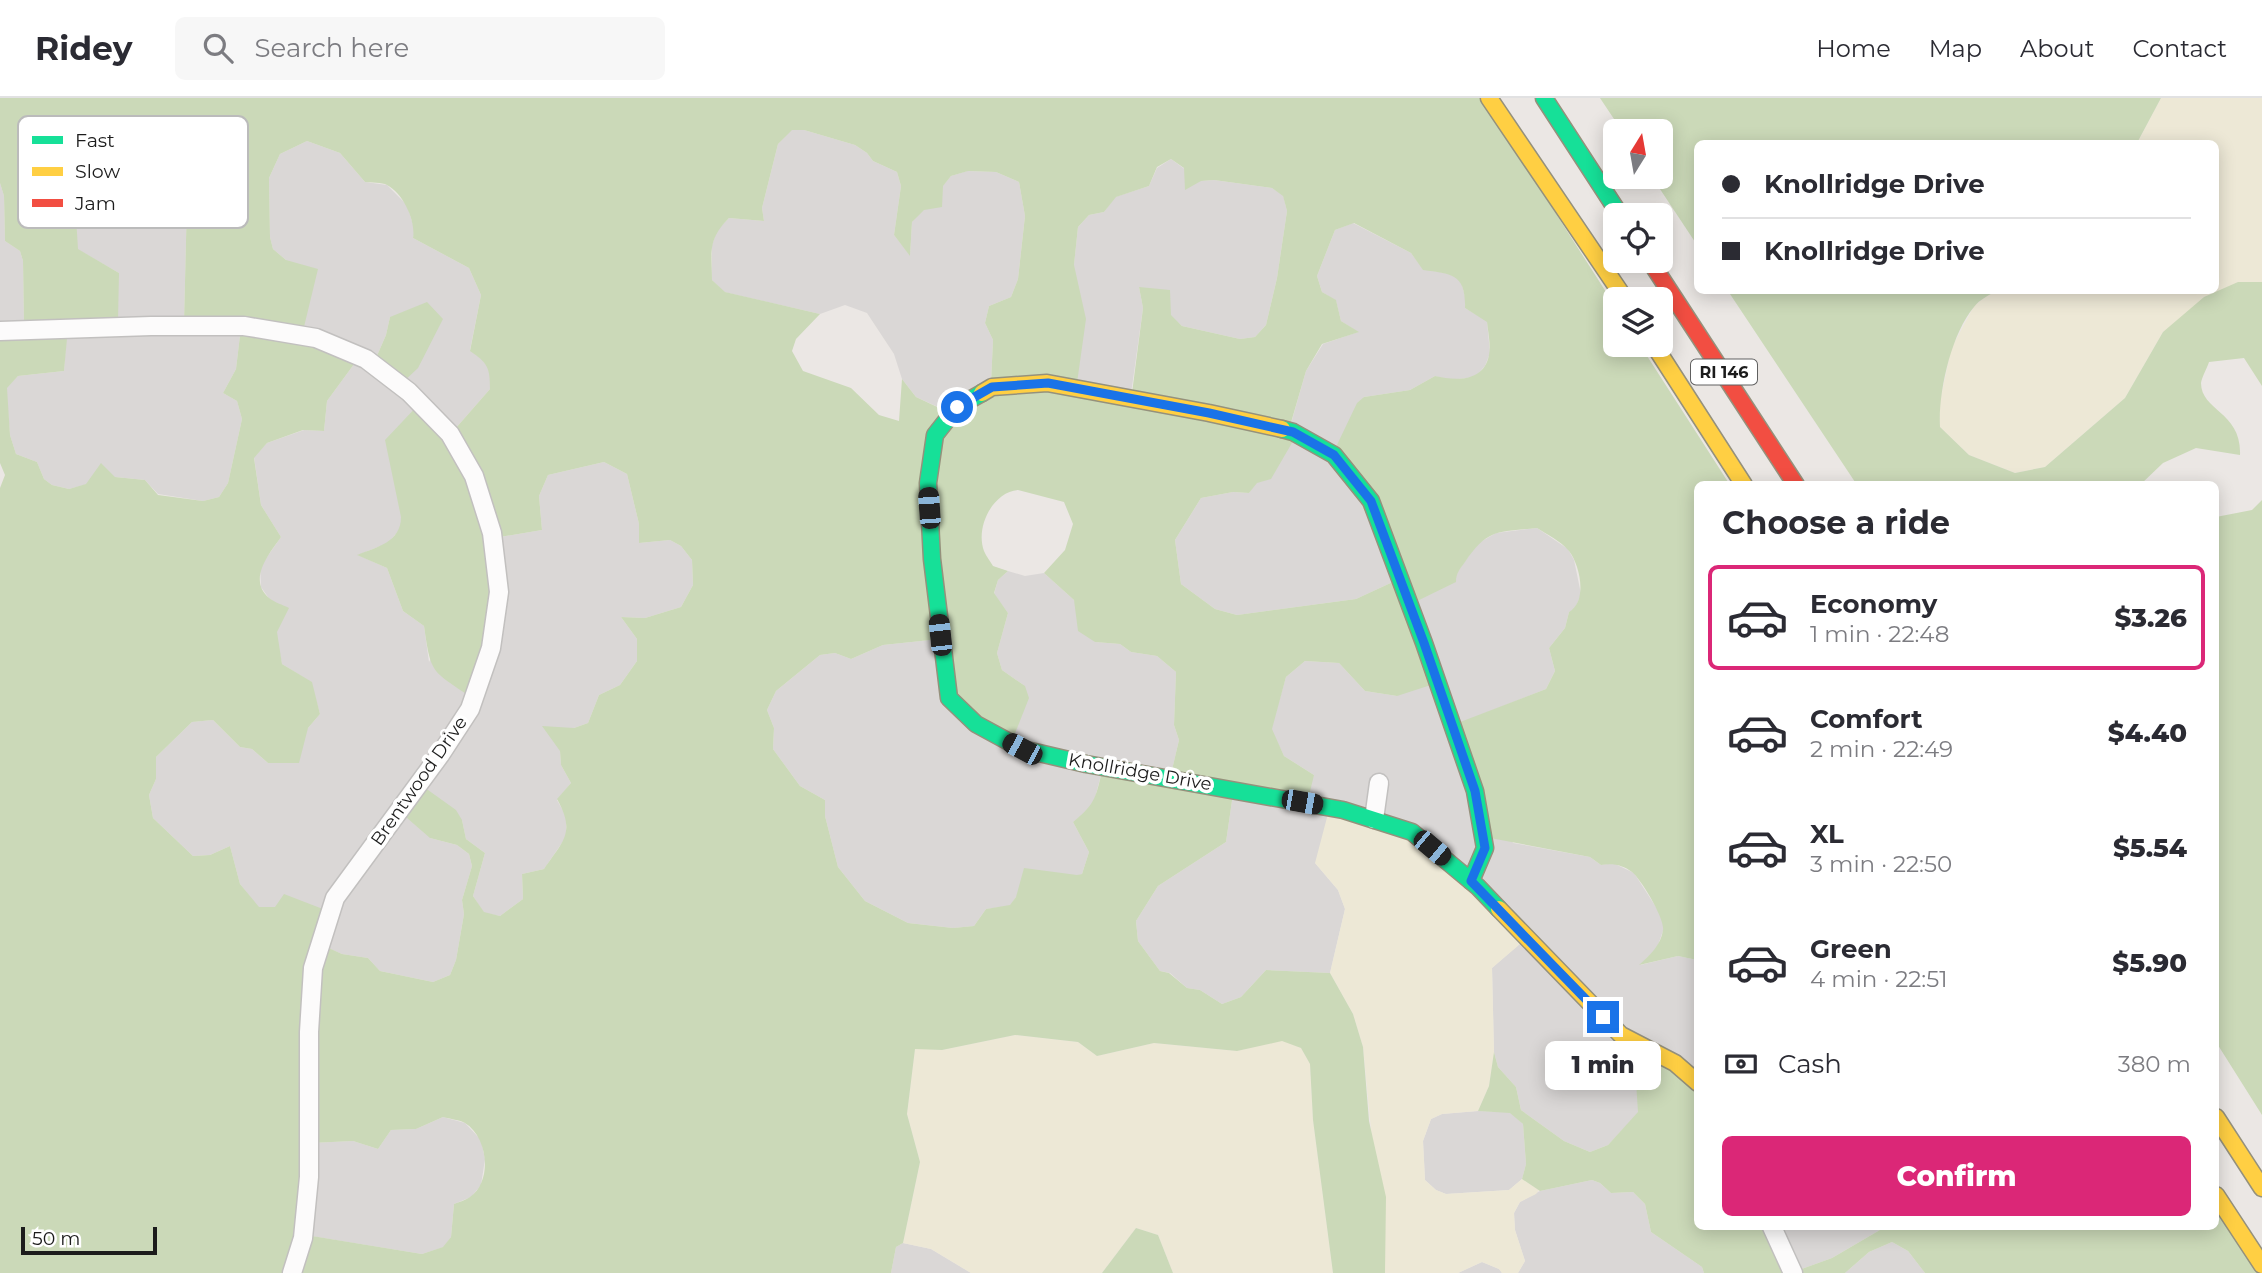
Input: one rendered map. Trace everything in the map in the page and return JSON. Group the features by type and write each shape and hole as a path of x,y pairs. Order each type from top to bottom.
{"main road":[{"path":"1489,98 1617,287"},
{"path":"1544,98 1612,203"},
{"name":"RI 146","path":"1658,273 1794,481"},
{"name":"RI 146","path":"1662,357 1741,481"},
{"name":"Knollridge Drive","path":"1471,881 1485,848 1475,791 1371,501 1334,455 1293,432 1209,413 1048,383 992,387 957,407 935,435 928,483 932,559 949,698 976,724 1022,749 1086,764 1343,810 1412,832 1471,881 1621,1035 1675,1063 1694,1080"},
{"path":"2219,1122 2262,1188"},
{"path":"2219,1200 2262,1265"}],"street":[{"name":"Brentwood Drive","path":"0,331 244,326 316,338 366,359 409,393 450,433 474,476 492,533 499,592 491,648 471,709 335,898 313,968 309,1032 309,1177 303,1238 292,1273"},
{"path":"1374,820 1379,783"},
{"path":"1773,1230 1793,1273"}],"shaded area":[{"path":"2161,98 2262,98 2262,282 2238,282 2163,332 2125,398 2045,467 2015,473 1969,455 1940,427 1939,406 1951,349 1974,306 1988,295 2219,294 2219,140 2139,140"},
{"path":"791,130 804,130 855,145 873,161 897,172 901,186 894,235 910,255 912,222 951,176 967,171 996,172 1019,182 1025,216 1018,279 1011,297 989,306 985,323 993,340 991,383 949,412 916,397 902,379 894,354 867,313 845,305 820,314 724,292 712,280 712,245 717,230 729,218 764,221 762,208 778,144"},
{"path":"307,141 340,153 365,182 387,185 407,205 415,231 413,238 469,268 481,295 470,350 482,359 491,371 490,389 455,429 401,517 401,528 388,543 358,555 387,568 403,611 424,626 429,662 494,538 542,530 539,496 548,475 604,462 627,474 639,524 639,543 670,540 681,546 692,560 693,585 681,607 645,618 621,617 637,639 637,661 620,685 599,695 588,723 574,728 560,751 561,765 571,783 557,800 566,816 566,837 544,869 522,874 523,899 500,916 484,913 473,896 485,853 466,839 462,820 430,838 457,845 469,854 472,866 462,900 464,914 456,960 450,975 433,982 380,971 368,958 342,954 321,945 275,907 259,908 240,884 230,846 210,855 193,856 153,818 149,795 156,779 156,757 192,722 213,720 240,747 252,749 268,763 320,714 311,682 282,664 268,597 261,587 260,567 281,537 261,505 254,457 267,443 304,430 324,431 327,401 360,356 303,331 286,260 273,249 270,237 269,178 280,154","holes":["390,317 402,384 376,358"]},
{"path":"1171,159 1201,181 1214,180 1272,188 1283,195 1287,211 1277,278 1266,325 1255,337 1240,339 1182,326 1139,287 1143,308 1131,394 1077,383 1074,265 1078,227 1089,215 1104,212 1115,197 1149,186 1157,168"},
{"path":"0,183 4,196 5,241 20,251 23,261 24,326 0,329"},
{"path":"1353,223 1411,253 1423,269 1451,274 1461,281 1465,308 1487,321 1490,353 1485,366 1475,377 1450,380 1435,376 1410,390 1364,397 1335,449 1397,580 1356,599 1237,615 1215,609 1181,584 1175,540 1201,498 1233,492 1249,493 1290,427 1306,371 1323,344 1358,332 1341,321 1336,301 1322,292 1317,276 1335,230"},
{"path":"76,228 186,228 184,322 241,327 236,369 223,393 237,401 242,419 228,483 219,497 203,501 158,494 145,480 115,477 69,489 52,485 44,479 37,462 16,454 10,435 6,388 18,376 64,371 67,328 119,273 77,249"},
{"path":"1537,528 1568,549 1574,560 1581,594 1575,609 1569,612 1565,628 1549,648 1555,671 1546,689 1455,725 1513,843 1590,857 1601,865 1613,863 1634,873 1663,918 1664,928 1657,948 1640,965 1678,956 1694,959 1694,1079 1636,1082 1639,1112 1608,1145 1590,1152 1564,1141 1521,1110 1516,1087 1498,1067 1494,1052 1492,968 1525,939 1315,863 1338,890 1345,909 1330,973 1266,970 1241,997 1222,1004 1200,990 1187,988 1170,973 1160,971 1138,941 1136,921 1158,886 1226,842 1234,787 1314,775 1284,756 1271,729 1286,677 1305,661 1339,663 1365,691 1397,696 1413,602 1456,574 1477,544 1496,533"},
{"path":"1008,571 1025,576 1044,573 1074,600 1095,642 1120,644 1131,652 1157,656 1176,672 1174,725 1179,740 1171,774 1103,767 1094,802 1088,811 1073,822 1089,852 1082,874 1016,897 1010,906 986,909 974,926 953,928 908,923 865,901 838,867 825,816 825,800 800,786 773,749 774,728 767,710 776,691 820,655 835,653 851,659 883,645 940,639 1025,686 1002,670 997,653 1008,613 994,594 998,580"},
{"path":"1330,806 1415,830 1526,939 1492,968 1494,1052 1489,1086 1478,1111 1442,1114 1431,1119 1423,1141 1425,1180 1436,1190 1446,1194 1509,1190 1522,1179 1539,1190 1520,1202 1514,1213 1515,1230 1525,1261 1518,1273 1502,1273 1482,1262 1458,1273 1385,1273 1363,1047 1353,1014 1330,973 1345,909 1338,890 1315,863"},
{"path":"1015,1035 1078,1042 1097,1056 1154,1043 1237,1051 1282,1040 1301,1048 1310,1064 1313,1120 1333,1273 1173,1273 1158,1235 1136,1228 1102,1273 971,1273 931,1249 903,1243 920,1162 907,1114 915,1048 942,1050"},
{"path":"1511,1112 1523,1124 1526,1164 1522,1179 1509,1190 1446,1194 1436,1190 1425,1180 1423,1141 1431,1119 1442,1114"},
{"path":"443,1117 465,1123 481,1140 485,1159 481,1185 471,1197 454,1204 451,1237 444,1247 422,1254 305,1235 311,1143 353,1141 378,1149 391,1130 416,1129"},
{"path":"1592,1180 1611,1193 1633,1192 1645,1204 1651,1232 1702,1267 1704,1273 1518,1273 1525,1261 1515,1230 1514,1213 1520,1202 1540,1191"},
{"path":"1776,1230 1880,1230 1832,1258 1796,1271"},
{"path":"1892,1242 1908,1251 1925,1273 1845,1273 1869,1252"},
{"path":"903,1243 931,1249 971,1273 891,1273 896,1247"},
{"path":"1482,1262 1502,1273 1458,1273"}],"green space":[{"path":"0,98 1482,98 1603,287 1603,357 1648,357 1727,481 1694,481 1694,959 1678,956 1639,965 1657,945 1663,925 1646,891 1629,870 1618,865 1601,865 1590,857 1485,837 1455,724 1546,689 1555,671 1549,648 1565,628 1569,612 1579,600 1580,592 1579,574 1573,557 1562,544 1537,528 1504,532 1488,537 1473,551 1460,569 1456,582 1413,603 1434,684 1397,696 1365,691 1339,663 1305,661 1286,677 1272,729 1284,756 1314,775 1308,800 1234,787 1226,842 1158,886 1136,921 1138,941 1160,971 1169,973 1187,988 1200,990 1222,1004 1241,997 1266,970 1330,973 1353,1014 1363,1047 1369,1121 1386,1197 1385,1273 1333,1273 1313,1120 1310,1064 1301,1048 1282,1041 1237,1051 1154,1043 1097,1056 1078,1042 1015,1035 942,1050 915,1049 907,1114 920,1162 903,1243 896,1247 891,1273 0,1273 0,488 5,475 0,463 0,329 24,326 23,261 20,251 5,241 4,196 0,183","holes":["18,116 248,116 248,228 186,228 184,322 241,327 236,369 223,393 237,401 242,419 228,483 219,497 203,501 158,495 145,480 115,477 101,463 86,484 69,489 52,485 44,479 37,462 16,454 10,435 7,388 18,376 64,371 68,328 118,320 119,273 78,249 77,228 18,228","792,130 804,130 855,145 873,161 897,172 901,186 894,235 910,256 912,222 924,210 942,207 943,186 951,176 968,171 996,172 1019,182 1025,216 1018,279 1011,297 989,306 985,323 993,340 991,383 948,412 916,397 902,379 899,421 879,415 851,388 803,371 792,351 796,339 820,314 725,292 712,280 712,247 717,233 729,218 764,221 762,208 778,144","307,141 340,153 365,182 385,184 393,189 407,209 413,224 413,238 469,268 481,295 470,351 487,367 490,389 455,429 420,403 385,440 401,517 400,525 392,538 357,555 387,568 403,611 424,626 431,662 440,675 471,697 499,590 494,538 542,530 539,496 548,475 604,462 627,474 639,524 639,543 670,540 681,546 692,560 693,585 681,607 645,618 621,617 637,639 637,661 620,685 599,695 588,723 574,728 542,726 560,751 561,765 571,783 557,799 566,820 566,829 561,844 544,869 522,874 523,899 500,916 484,912 473,896 485,853 466,839 462,820 456,810 421,785 399,811 430,838 457,845 469,854 472,866 462,900 464,914 456,960 450,975 433,982 380,971 368,958 342,954 322,945 328,911 284,894 275,907 259,907 240,884 230,846 210,855 193,856 153,818 149,795 156,779 156,757 192,722 213,720 240,747 252,749 268,763 299,763 308,728 320,714 312,682 282,664 277,632 289,608 269,598 260,583 263,566 281,537 261,505 254,458 267,443 303,430 324,431 327,401 360,356 303,331 318,269 286,260 273,249 270,237 269,178 280,154","1171,159 1184,168 1185,190 1201,181 1214,180 1272,188 1283,196 1287,211 1277,278 1266,325 1255,337 1240,339 1182,326 1171,315 1170,290 1139,287 1143,308 1132,393 1077,383 1086,319 1074,265 1078,227 1089,215 1104,212 1116,197 1149,186 1157,167","1354,223 1411,253 1423,270 1449,275 1460,282 1465,308 1487,322 1490,343 1486,364 1468,378 1435,376 1410,390 1364,397 1357,403 1335,449 1397,580 1356,599 1237,615 1215,609 1181,584 1175,540 1201,498 1233,492 1249,493 1257,483 1271,479 1296,436 1290,426 1306,371 1322,344 1359,332 1341,321 1336,300 1322,292 1317,276 1335,230","1018,490 1064,502 1073,524 1065,550 1044,573 1074,600 1078,631 1095,642 1120,644 1131,652 1157,656 1176,672 1174,725 1179,740 1171,774 1103,767 1094,798 1073,822 1089,852 1082,874 1024,868 1016,897 1010,905 986,909 974,926 953,928 908,923 865,901 838,867 825,816 825,800 800,786 773,749 774,728 767,710 776,691 820,655 835,653 851,659 883,645 940,639 956,703 1014,736 1029,698 1025,686 1002,670 997,653 1008,613 994,593 998,580 1008,571 993,566 985,553 982,532 988,512 994,504 1009,492","443,1117 465,1123 473,1130 479,1138 485,1159 485,1170 477,1190 470,1197 454,1204 451,1237 443,1247 422,1254 306,1235 311,1143 353,1141 378,1149 391,1130 416,1129"]},
{"path":"1600,98 2161,98 2139,140 1694,140 1694,240 1673,209 1673,203 1669,203 1660,189 1673,189 1673,119 1614,119"},
{"path":"2238,282 2262,282 2262,386 2244,358 2209,362 2201,383 2207,400 2235,430 2240,455 2196,448 2163,463 2144,481 1854,481 1730,294 1991,294 1976,304 1959,332 1944,381 1940,427 1969,455 2015,473 2045,467 2125,398 2163,332 2204,297 2219,294 2219,290"},
{"path":"427,302 443,319 418,368 401,384 376,358 390,317"},
{"path":"2262,500 2262,1115 2219,1047 2219,516 2252,510"},
{"path":"1653,1051 1694,1077 1694,1230 1776,1230 1796,1271 1832,1258 1880,1230 2219,1230 2219,1214 2259,1273 1925,1273 1908,1251 1892,1242 1869,1252 1845,1273 1704,1273 1702,1267 1651,1232 1645,1204 1633,1192 1611,1193 1592,1180 1540,1191 1522,1179 1526,1164 1523,1124 1510,1113 1478,1111 1489,1086 1494,1052 1498,1067 1516,1087 1521,1110 1564,1141 1590,1152 1608,1145 1638,1112 1636,1082"},
{"path":"1136,1228 1158,1235 1173,1273 1102,1273"}],"traffic: fast":[{"path":"1544,98 1612,203"},
{"path":"982,393 957,407 935,435 928,483 932,559 949,698 976,724 1022,749 1086,764 1343,810 1412,832 1478,887 1499,909"},
{"path":"1282,429 1293,432 1334,455 1371,501 1475,791 1485,848 1471,881"}],"traffic: slow":[{"path":"1489,98 1617,287"},
{"path":"1662,357 1741,481"},
{"path":"982,393 992,387 1047,383 1282,429"},
{"path":"1499,909 1621,1035 1675,1063 1694,1080"},
{"path":"2219,1122 2262,1188"},
{"path":"2219,1200 2262,1265"}],"traffic: jam":[{"path":"1658,273 1793,481"}],"route":[{"path":"957,407 992,387 1048,383 1209,413 1293,432 1334,455 1371,501 1475,791 1485,848 1471,881 1603,1017"}]}
